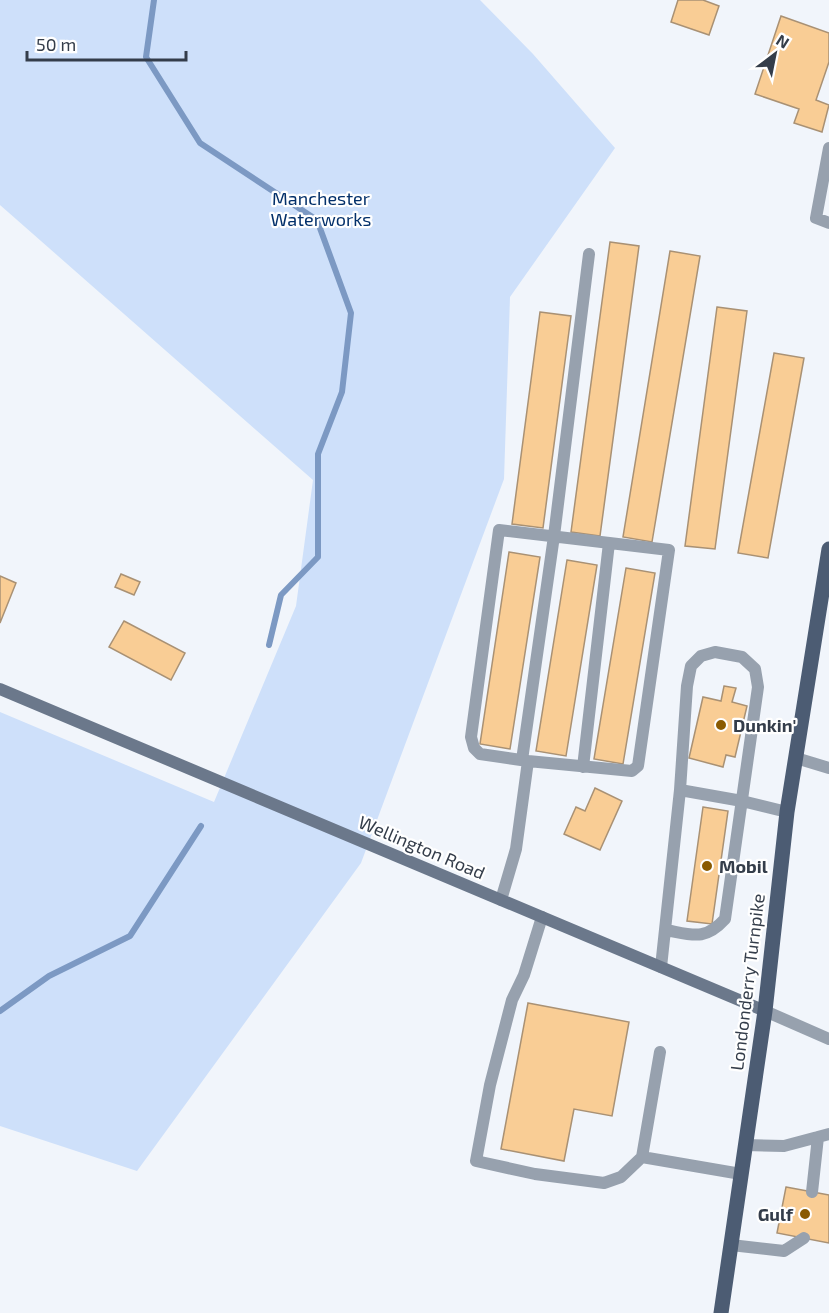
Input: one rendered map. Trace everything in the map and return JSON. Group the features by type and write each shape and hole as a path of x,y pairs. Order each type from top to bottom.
{"main road":[{"name":"Londonderry Turnpike","path":"721,1313 765,1011 787,813 829,549"},
{"name":"Wellington Road","path":"0,689 765,1011"}],"street":[{"path":"829,148 816,218 829,223"},
{"path":"501,900 516,849 525,760 589,254"},
{"path":"499,530 554,536 669,550 638,766 632,771 480,754 474,748 471,737 499,530"},
{"path":"583,767 609,543"},
{"path":"661,967 680,790 687,686 691,666 701,656 715,652 742,657 755,669 758,687 725,919 713,932 693,935 666,930"},
{"path":"796,758 829,768"},
{"path":"680,790 742,801 787,813"},
{"path":"542,917 524,975 512,1000 490,1084 476,1161 535,1174 604,1183 621,1177 642,1157 660,1052"},
{"name":"Wellington Road","path":"765,1011 829,1039"},
{"path":"745,1145 784,1146 824,1135 812,1192"},
{"path":"642,1157 741,1174"},
{"path":"731,1245 784,1251 804,1238"}],"green space":[{"name":"Manchester Waterworks","path":"0,0 480,0 533,54 615,148 510,297 504,479 361,863 137,1171 0,1126 0,712 214,802 296,606 313,480 0,205"}],"building":[{"path":"678,0 703,0 719,6 709,35 671,22"},
{"path":"781,16 829,33 829,62 816,100 829,105 822,132 794,123 799,109 755,94"},
{"path":"610,242 639,246 600,536 571,532"},
{"path":"670,251 700,256 652,542 623,537"},
{"path":"717,307 747,311 715,549 685,546"},
{"path":"540,312 571,316 543,528 512,524"},
{"path":"774,353 804,358 768,558 738,553"},
{"path":"509,552 540,557 510,749 480,744"},
{"path":"567,560 597,565 566,756 536,751"},
{"path":"626,568 655,573 623,764 594,759"},
{"path":"121,574 140,582 134,595 115,587"},
{"path":"0,576 16,583 0,623"},
{"path":"124,621 185,653 171,680 109,647"},
{"path":"724,686 736,688 732,702 747,706 735,757 726,755 723,767 689,758 703,697 721,701"},
{"path":"595,788 622,801 600,850 564,834 576,807 585,811"},
{"name":"Mobil","path":"703,807 728,811 712,924 687,921"},
{"path":"528,1003 629,1022 612,1116 574,1109 564,1161 501,1149"},
{"name":"Gulf","path":"786,1187 829,1195 829,1243 777,1233"}],"waterway":[{"path":"154,0 146,57 200,143 317,220 351,313 342,392 318,454 318,557 281,595 269,645"},
{"path":"0,1011 49,976 130,936 201,826"}],"place":[{"name":"Dunkin'","path":"721,725"},
{"name":"Mobil","path":"707,866"},
{"name":"Gulf","path":"805,1214"}]}
